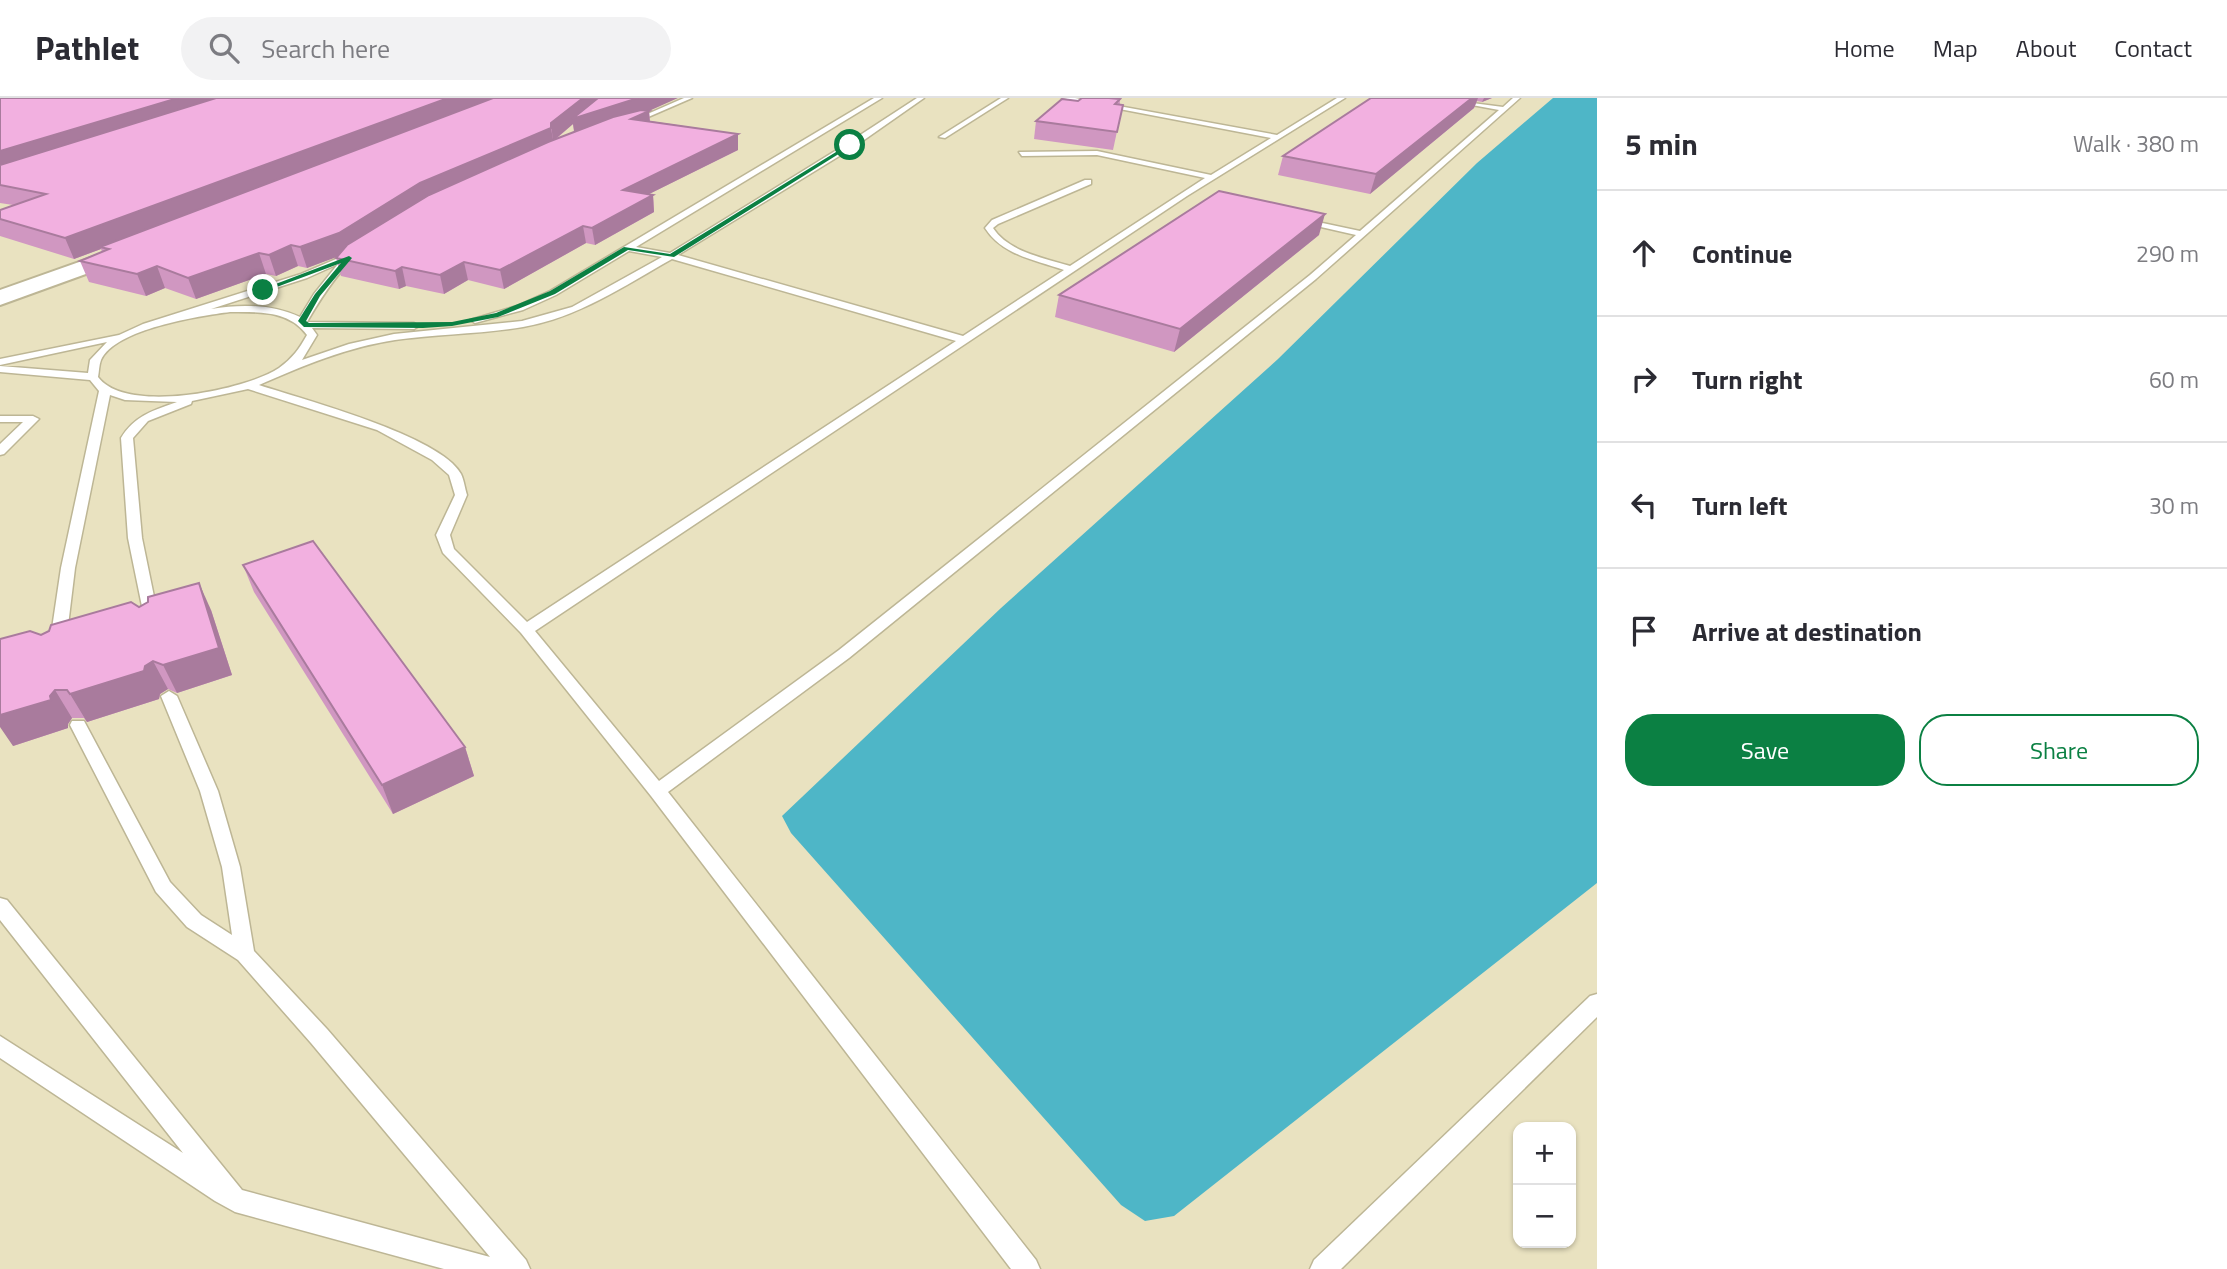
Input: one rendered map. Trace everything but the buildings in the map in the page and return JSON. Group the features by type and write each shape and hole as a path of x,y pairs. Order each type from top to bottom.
{"main road":[{"path":"0,298 156,240"}],"lane":[{"path":"626,124 689,98"},
{"path":"166,320 198,313 245,309 284,314 304,323 423,326 452,324 498,315 553,293 879,98"},
{"path":"153,627 135,538 127,438 130,430 139,423 203,396 247,385 354,346 394,337 523,324 550,318 611,291 671,256 921,98"},
{"path":"943,137 1005,98"},
{"path":"1065,98 1277,138"},
{"path":"526,630 1071,269 1190,195 1211,177 1342,98"},
{"path":"1437,98 1505,109"},
{"path":"657,791 844,654 1303,286 1517,98"},
{"path":"844,117 858,118"},
{"path":"872,120 885,122"},
{"path":"1022,154 1097,153 1211,177"},
{"path":"1071,269 1005,246 993,238 989,228 995,222 1088,182"},
{"path":"1286,217 1363,234"},
{"path":"627,248 671,256 964,340"},
{"path":"0,362 128,334 263,290 349,258 359,251"},
{"path":"304,323 317,296 349,258"},
{"path":"283,370 300,358 310,346 312,335 304,323"},
{"path":"93,377 94,360 107,347 128,334"},
{"path":"0,369 93,377 105,390 139,398 203,396"},
{"path":"247,385 381,428 436,457 455,474 461,495 443,535 448,550 526,630 657,791 1027,1269"},
{"path":"56,656 68,568 105,390"},
{"path":"0,419 33,419 0,451"},
{"path":"169,696 209,791 231,867 245,954"},
{"path":"78,725 163,887 194,921 245,954 319,1036 517,1269"},
{"path":"0,906 235,1200"},
{"path":"1323,1269 1597,1003"},
{"path":"0,1046 235,1200 490,1269"}],"water":[{"path":"1553,98 1597,98 1597,883 1174,1216 1145,1221 1121,1205 791,833 782,816 1001,608 1278,359 1477,163"}],"route":[{"path":"263,290 349,258 317,296 302,321 307,325 423,326 452,324 498,315 553,293 627,248 671,256 850,145"}]}
